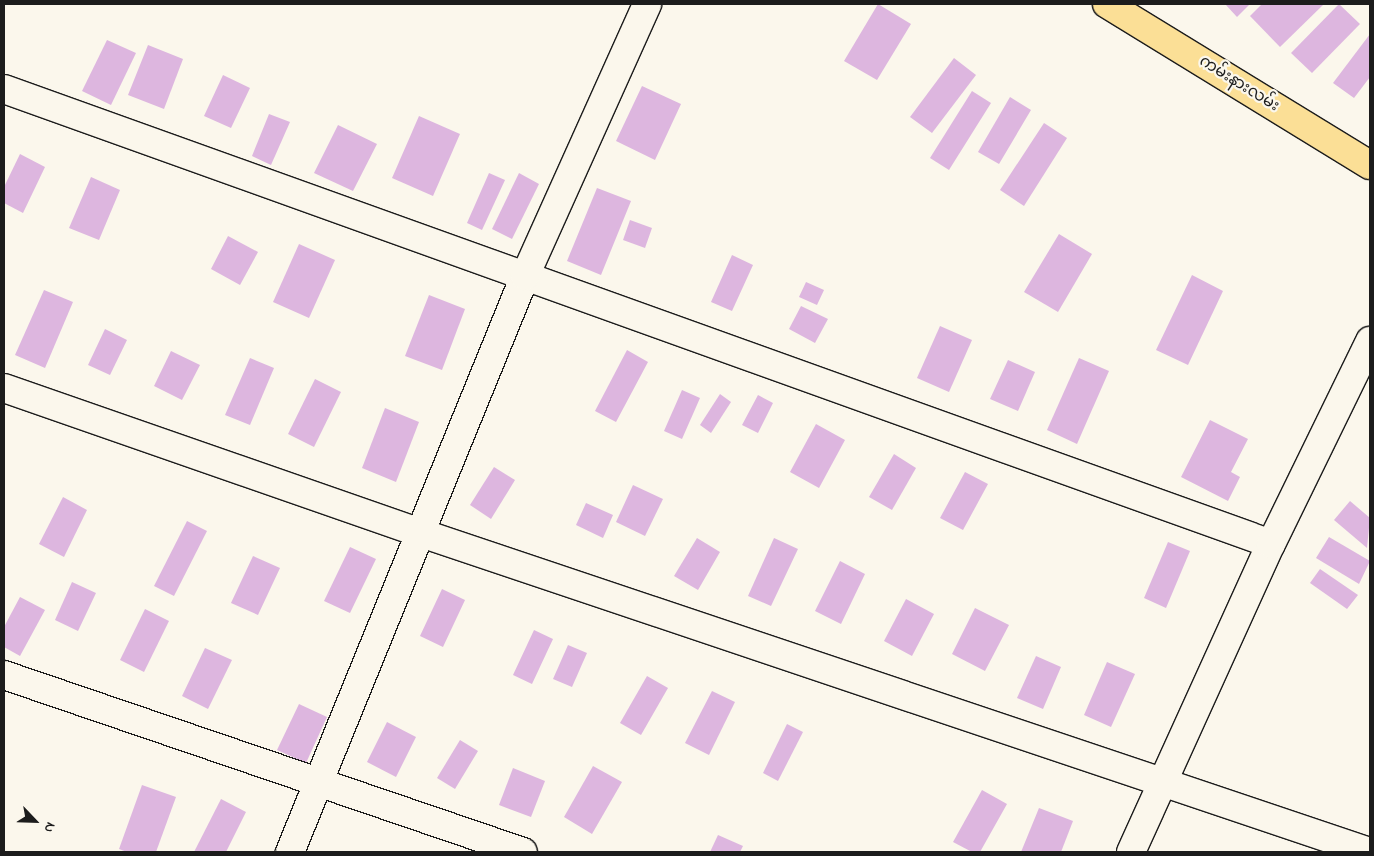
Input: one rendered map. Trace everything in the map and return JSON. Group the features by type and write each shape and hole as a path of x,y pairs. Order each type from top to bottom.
{"main road":[{"name":"ကမ်းနားလမ်း","path":"1107,4 1370,165"}],"street":[{"path":"290,852 418,532 525,276 647,4"},
{"path":"4,88 1271,544"},
{"path":"1131,852 1271,544 1370,341"},
{"path":"4,388 418,532 1370,852"},
{"path":"4,675 523,852"}],"building":[{"path":"878,4 911,24 877,80 844,61"},
{"path":"1225,4 1250,4 1237,17"},
{"path":"1262,4 1324,4 1280,47 1250,16"},
{"path":"1339,4 1360,24 1312,73 1291,53"},
{"path":"1370,34 1370,77 1354,98 1333,83"},
{"path":"107,40 136,53 111,105 82,91"},
{"path":"148,45 183,59 164,109 128,95"},
{"path":"954,58 976,75 932,133 910,117"},
{"path":"223,75 250,88 231,128 204,116"},
{"path":"642,86 681,104 655,160 616,141"},
{"path":"972,91 991,103 949,170 930,158"},
{"path":"1010,97 1031,110 999,164 978,152"},
{"path":"269,114 290,122 271,165 252,156"},
{"path":"419,116 460,134 433,196 392,178"},
{"path":"1044,123 1067,138 1024,206 1000,190"},
{"path":"338,125 377,144 353,191 314,173"},
{"path":"20,154 45,167 23,213 4,203 4,187"},
{"path":"489,173 505,180 482,230 467,223"},
{"path":"519,173 539,184 512,239 492,229"},
{"path":"91,177 120,190 99,240 69,228"},
{"path":"597,188 631,201 601,275 567,261"},
{"path":"630,220 652,228 645,248 623,240"},
{"path":"1059,234 1092,254 1058,312 1024,292"},
{"path":"228,236 258,252 240,285 211,269"},
{"path":"299,244 335,260 309,318 273,302"},
{"path":"732,255 753,265 732,311 711,302"},
{"path":"1192,275 1223,291 1188,365 1156,350"},
{"path":"806,282 824,290 817,305 799,297"},
{"path":"44,290 73,302 45,368 15,355"},
{"path":"429,295 465,309 442,370 405,356"},
{"path":"801,306 828,319 815,343 789,329"},
{"path":"940,326 972,340 949,392 917,378"},
{"path":"105,329 127,340 110,375 88,365"},
{"path":"627,350 648,362 616,422 595,411"},
{"path":"171,351 200,365 182,400 154,386"},
{"path":"250,358 274,368 250,425 225,415"},
{"path":"1079,358 1109,371 1077,444 1047,430"},
{"path":"1008,360 1035,372 1018,411 990,399"},
{"path":"315,379 341,392 314,447 288,434"},
{"path":"682,390 700,398 682,439 664,431"},
{"path":"720,394 731,402 711,433 700,425"},
{"path":"758,395 773,403 758,433 742,425"},
{"path":"385,408 419,422 396,482 362,468"},
{"path":"1210,420 1248,439 1231,472 1240,477 1228,501 1181,477"},
{"path":"816,424 845,440 819,488 790,472"},
{"path":"894,454 916,468 892,510 869,497"},
{"path":"494,467 515,480 491,519 470,505"},
{"path":"965,472 988,484 963,530 940,518"},
{"path":"633,485 663,499 645,536 616,522"},
{"path":"63,497 87,510 64,557 39,544"},
{"path":"1350,501 1370,518 1367,548 1334,520"},
{"path":"586,503 613,515 603,538 576,525"},
{"path":"187,521 207,531 174,596 154,586"},
{"path":"1329,537 1370,561 1359,584 1316,558"},
{"path":"697,538 720,552 698,590 674,576"},
{"path":"774,538 798,549 771,606 748,596"},
{"path":"1168,542 1190,551 1166,608 1144,598"},
{"path":"350,547 376,559 350,613 324,601"},
{"path":"253,556 280,568 258,615 231,603"},
{"path":"840,561 865,574 841,624 815,611"},
{"path":"1320,569 1358,595 1347,609 1310,583"},
{"path":"72,582 96,593 78,631 55,620"},
{"path":"442,589 465,600 443,647 420,636"},
{"path":"20,597 45,610 20,656 4,647 4,627"},
{"path":"906,599 934,614 912,656 884,641"},
{"path":"975,608 1009,625 985,671 952,654"},
{"path":"145,609 169,621 144,672 120,660"},
{"path":"534,630 553,639 532,684 513,675"},
{"path":"568,645 587,653 572,687 553,679"},
{"path":"205,648 232,660 208,709 182,696"},
{"path":"1036,656 1061,667 1043,709 1017,698"},
{"path":"1107,662 1135,674 1111,727 1084,715"},
{"path":"647,676 668,688 641,735 620,723"},
{"path":"712,691 735,702 709,755 685,743"},
{"path":"299,704 327,717 306,763 277,750"},
{"path":"387,722 416,737 396,777 367,762"},
{"path":"787,724 803,732 778,781 763,773"},
{"path":"460,740 478,751 455,789 437,778"},
{"path":"593,766 622,782 592,834 564,817"},
{"path":"513,768 545,781 531,817 499,805"},
{"path":"142,785 176,797 156,852 127,852 119,849"},
{"path":"982,790 1007,804 980,852 972,852 953,842"},
{"path":"221,799 246,812 226,852 194,852"},
{"path":"1039,808 1073,821 1061,852 1021,852"},
{"path":"718,835 743,846 740,852 710,852"}]}
